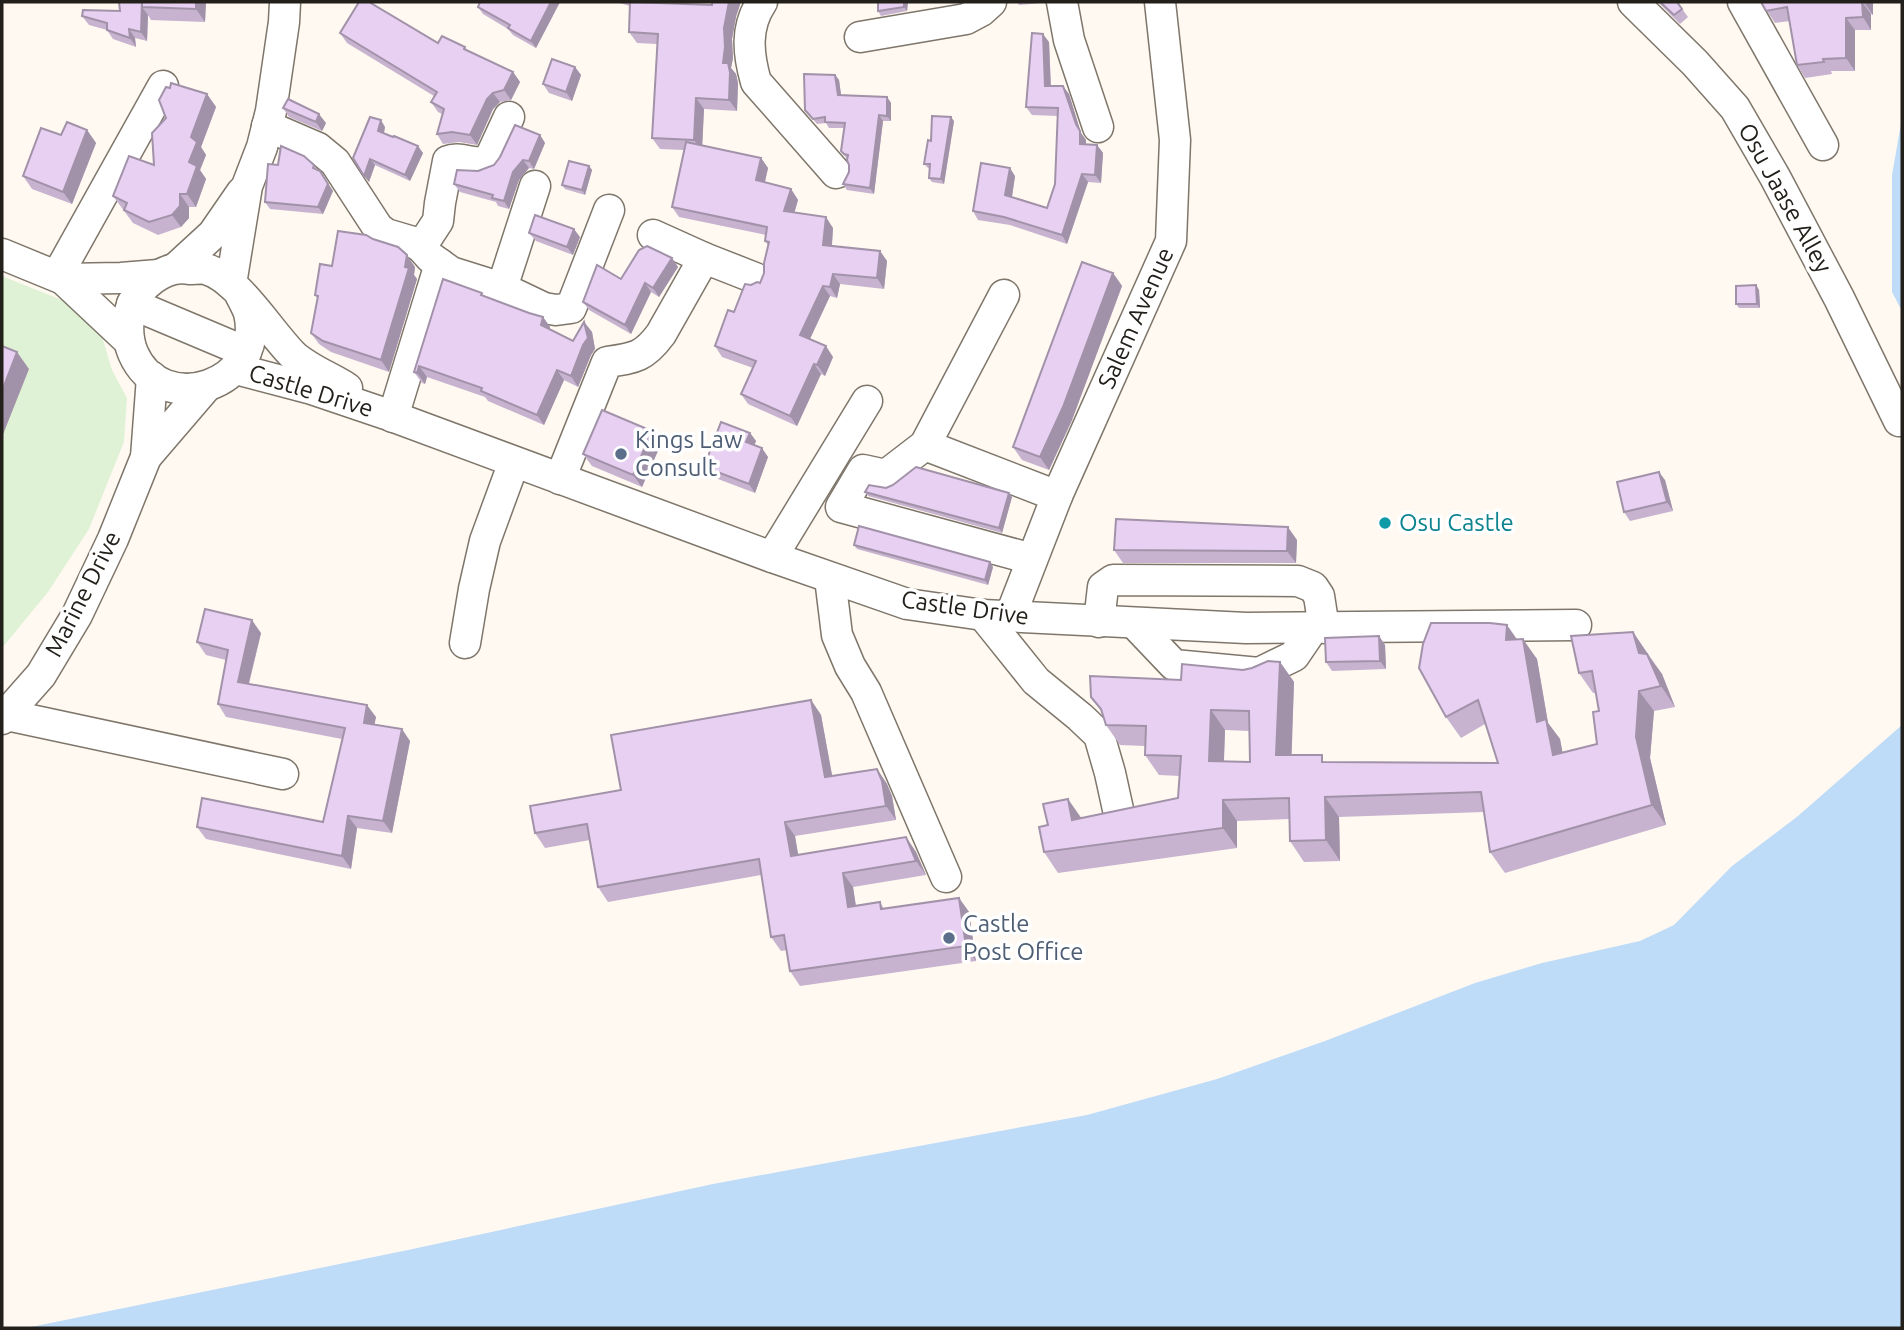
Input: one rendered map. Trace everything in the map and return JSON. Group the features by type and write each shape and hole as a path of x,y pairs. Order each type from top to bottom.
{"street":[{"path":"2,254 60,277 121,278 167,272 206,269 236,289 249,312 251,332 241,360 222,380 206,387 187,389 169,386 152,377 137,362 129,341 127,322 132,304 143,288 167,272 213,234 247,186 267,127 285,2"},
{"path":"762,2 751,24 748,43 756,82 836,173"},
{"path":"860,37 966,19 991,2"},
{"path":"1062,2 1069,40 1098,127"},
{"name":"Salem Avenue","path":"1005,617 1171,241 1175,140 1160,2"},
{"name":"Osu Jaase Alley","path":"1633,2 1695,63 1735,108 1839,298 1899,421"},
{"path":"1743,2 1823,145"},
{"path":"60,277 163,86"},
{"path":"389,415 431,256 448,161 459,158 486,162 509,117"},
{"path":"267,127 318,148 335,162 378,228 386,234 413,242 451,272 502,288 556,310 571,308 610,210"},
{"path":"236,289 247,186"},
{"path":"502,288 536,186"},
{"path":"653,236 755,278"},
{"path":"560,479 607,362 634,358 644,354 653,345 704,258"},
{"path":"60,277 129,341"},
{"name":"Castle Drive","path":"236,289 295,357 389,415"},
{"path":"1004,295 925,445 886,475 863,470 841,508 1032,559"},
{"name":"Castle Drive","path":"132,304 241,360 312,389 907,604 1005,617 1246,628 1576,625"},
{"name":"Marine Drive","path":"4,717 41,675 77,615 113,539 146,457 152,377"},
{"name":"Marine Drive","path":"146,457 206,387"},
{"path":"772,557 867,401"},
{"path":"925,445 1057,496"},
{"path":"466,643 485,541 514,462"},
{"path":"830,578 837,635 850,666 866,692 946,877"},
{"path":"1099,622 1103,587 1113,580 1298,581 1313,587 1319,596 1319,628 1294,656 1259,673 1174,665 1135,624"},
{"path":"1005,617 1036,681 1099,735 1119,814"},
{"path":"4,717 283,774"}],"green space":[{"path":"2,276 92,312 112,370 127,398 124,442 89,529 48,592 2,648"}],"water":[{"path":"1902,118 1902,311 1892,292 1892,175"},
{"path":"1902,725 1902,1328 26,1328 713,1184 1087,1115 1217,1079 1475,983 1542,963 1640,941 1674,925 1732,866 1798,816"}],"building":[{"path":"119,2 142,2 141,32 129,29 130,38 107,30 107,23 82,16 83,10 120,11"},
{"path":"142,2 196,2 196,9 142,7"},
{"path":"359,2 369,2 438,43 442,36 513,72 504,90 493,93 487,99 470,135 452,132 437,134 444,109 431,102 437,92 340,33"},
{"path":"480,2 551,2 531,41 508,28 510,25 478,7"},
{"path":"630,2 712,5 712,2 729,2 724,28 723,63 728,63 730,72 729,100 696,98 694,140 652,138 658,34 629,32"},
{"path":"878,2 904,2 904,7 878,11"},
{"path":"1660,2 1677,2 1682,9 1674,15"},
{"path":"1761,2 1862,2 1863,17 1846,18 1846,58 1823,59 1824,62 1797,65 1787,7 1766,11"},
{"path":"1032,33 1043,34 1045,86 1063,86 1080,131 1080,144 1097,145 1095,175 1082,174 1062,235 1004,217 973,211 981,163 1010,168 1005,195 1047,208 1055,184 1058,108 1026,107"},
{"path":"552,59 575,67 566,92 543,84"},
{"path":"804,74 835,75 838,95 887,97 887,116 879,115 870,188 843,184 849,172 848,155 841,151 845,123 825,122 825,117 813,119 805,110"},
{"path":"171,83 207,94 191,137 197,142 189,162 197,166 187,194 180,194 180,206 172,215 149,222 124,210 127,203 113,196 129,156 154,165 152,133 166,118 159,100"},
{"path":"288,99 319,114 316,122 283,108"},
{"path":"932,116 951,117 941,179 929,178 930,164 924,164 928,140 931,141"},
{"path":"370,117 381,120 378,131 418,146 405,175 370,159 364,176 353,158"},
{"path":"67,122 87,130 63,192 23,176 41,128 61,135"},
{"path":"515,125 540,135 529,161 523,160 513,172 504,201 492,198 493,195 454,184 457,170 478,171 494,165"},
{"path":"686,142 761,158 756,180 791,189 784,211 826,217 823,245 880,251 877,278 833,274 830,287 823,286 800,335 826,346 817,365 814,364 790,416 741,394 756,361 715,346 728,310 734,312 745,284 760,283 769,242 765,241 767,227 672,207"},
{"path":"281,146 304,156 314,165 313,168 320,171 328,184 318,207 265,202 268,164 278,165"},
{"path":"569,161 589,166 582,190 562,185"},
{"path":"535,215 574,229 567,247 529,233"},
{"path":"338,231 366,235 398,247 407,255 405,267 409,268 381,360 323,341 311,333 318,296 315,295 320,264 332,266"},
{"path":"647,246 672,258 653,288 645,283 625,325 583,302 597,265 621,279 639,250"},
{"path":"1082,262 1113,273 1063,407 1040,457 1013,447"},
{"path":"443,279 543,317 541,325 573,341 584,322 588,338 571,376 557,370 537,415 481,391 482,388 419,366 417,373 414,372"},
{"path":"1756,285 1757,304 1736,304 1736,286"},
{"path":"2,346 17,352 2,391"},
{"path":"602,410 652,431 633,475 583,454"},
{"path":"721,422 750,433 746,442 762,448 749,484 704,467"},
{"path":"916,467 1009,493 999,528 865,492 869,485 886,488 893,485"},
{"path":"1659,472 1667,502 1624,512 1617,482"},
{"path":"1116,519 1288,527 1287,551 1114,550"},
{"path":"859,526 990,562 985,580 854,545"},
{"path":"205,609 252,620 238,682 367,705 364,723 402,729 383,821 348,816 342,856 197,827 202,798 323,822 345,728 218,704 228,650 197,642"},
{"path":"1431,623 1507,625 1506,640 1523,639 1537,722 1546,719 1553,755 1597,744 1593,712 1599,711 1592,671 1579,673 1571,636 1633,632 1639,653 1647,654 1661,686 1639,691 1636,737 1652,805 1490,852 1481,792 1325,797 1326,840 1290,841 1289,798 1223,800 1223,828 1044,852 1039,827 1048,825 1043,804 1068,799 1072,820 1178,798 1181,756 1145,755 1146,726 1106,725 1101,709 1091,697 1090,676 1181,680 1182,664 1243,670 1268,661 1280,662 1276,755 1322,755 1322,762 1498,763 1478,700 1446,717 1419,668 1423,644","holes":["1211,710 1249,711 1250,762 1209,761"]},
{"path":"1379,636 1380,661 1326,662 1325,638"},
{"path":"811,700 825,777 877,769 886,806 785,822 791,856 906,837 916,861 843,873 848,907 880,902 881,909 959,898 966,946 790,971 784,935 771,937 759,859 598,887 587,824 535,833 530,806 621,790 611,735"}],"place":[{"name":"Kings Law Consult","path":"621,454"},
{"name":"Osu Castle","path":"1385,523"},
{"name":"Castle Post Office","path":"949,938"}]}
